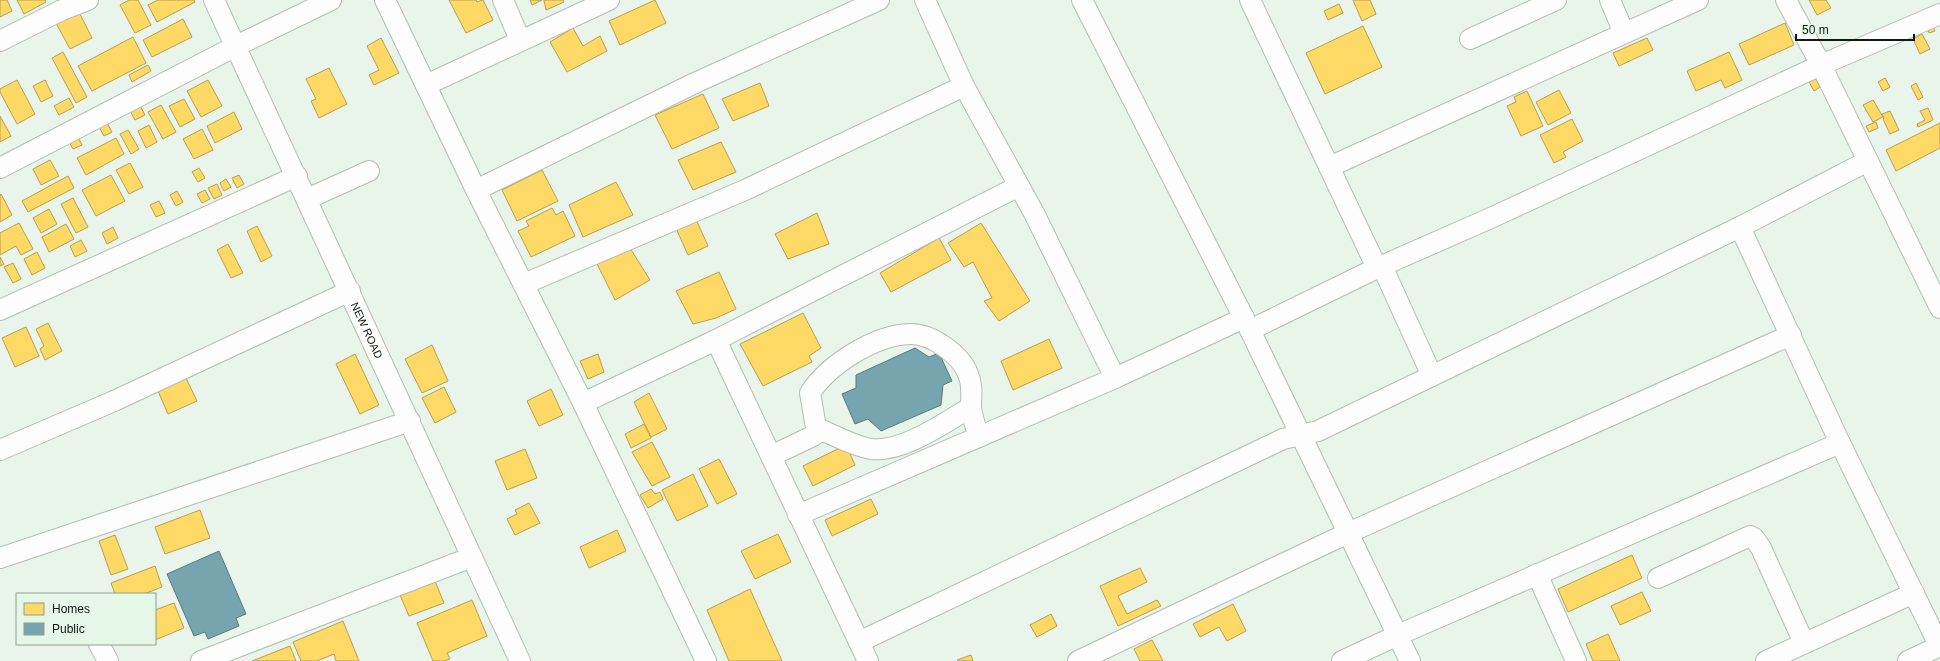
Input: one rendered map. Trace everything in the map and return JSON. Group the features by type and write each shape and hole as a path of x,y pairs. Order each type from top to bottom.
{"street":[{"path":"0,41 60,5 88,0"},
{"name":"NEW ROAD","path":"214,0 297,176 472,557 514,659"},
{"path":"0,168 236,46 330,0"},
{"path":"385,0 476,190 583,403 706,661"},
{"path":"503,0 520,40"},
{"path":"426,85 520,40 609,0"},
{"path":"476,190 697,82 879,0"},
{"path":"925,0 964,86 1047,238 1116,378"},
{"path":"1082,0 1247,324 1410,661"},
{"path":"1250,0 1329,167 1432,376"},
{"path":"1470,39 1556,0"},
{"path":"1610,0 1624,33"},
{"path":"1329,167 1698,0"},
{"path":"1786,0 1821,65 1940,308"},
{"path":"798,515 1116,378 1247,324 1500,214 1821,65 1940,14"},
{"path":"524,284 745,190 964,86"},
{"path":"859,642 1283,439 1318,431 1740,227 1868,161"},
{"path":"307,198 368,171"},
{"path":"0,310 297,176"},
{"path":"583,403 716,340 1019,186"},
{"path":"1740,227 1840,442 1940,647 1908,661"},
{"path":"0,450 114,400 350,291"},
{"path":"771,456 814,436 817,433 810,392 815,384 841,361 860,350 888,339 911,334 927,338 947,348 968,374 971,387 972,418 979,437"},
{"path":"1078,661 1348,533 1791,335"},
{"path":"716,340 868,661"},
{"path":"817,428 861,446 879,449 892,447 914,438 971,407"},
{"path":"0,558 410,421"},
{"path":"1342,661 1398,635 1840,442"},
{"path":"1658,578 1750,536 1754,538 1760,548 1804,644"},
{"path":"201,661 472,557"},
{"path":"1537,574 1576,661"},
{"path":"1766,661 1914,593"},
{"path":"100,645 108,661"}],"building: Homes":[{"path":"0,0 7,0 12,11 0,17"},
{"path":"17,0 45,0 46,2 24,14"},
{"path":"129,0 138,0 151,25 135,33 120,5"},
{"path":"158,0 194,0 195,2 157,22 148,5"},
{"path":"449,0 476,0 477,2 483,0 493,20 466,33"},
{"path":"530,0 542,0 532,5"},
{"path":"544,0 563,0 564,2 546,10"},
{"path":"655,0 666,23 620,45 609,21"},
{"path":"1353,0 1370,0 1376,14 1362,21"},
{"path":"1809,0 1826,0 1831,8 1817,15"},
{"path":"1339,4 1343,13 1328,20 1324,11"},
{"path":"79,12 92,38 70,49 56,23"},
{"path":"183,19 192,37 152,57 143,40"},
{"path":"1785,23 1794,45 1749,65 1739,44"},
{"path":"1932,24 1935,31 1929,33 1926,26"},
{"path":"1363,26 1382,67 1325,94 1306,53"},
{"path":"573,28 583,46 600,36 607,51 567,72 550,42"},
{"path":"1922,34 1930,49 1920,54 1913,39"},
{"path":"133,37 146,63 92,91 78,66"},
{"path":"381,38 399,73 374,85 369,75 379,70 367,46"},
{"path":"1647,38 1653,50 1619,66 1613,53"},
{"path":"63,52 87,97 76,103 52,58"},
{"path":"1729,52 1742,80 1725,88 1721,80 1696,91 1687,71"},
{"path":"148,65 151,71 132,82 129,75"},
{"path":"329,68 347,104 319,118 311,101 316,99 306,79"},
{"path":"1814,75 1820,87 1814,91 1807,78"},
{"path":"1885,78 1890,87 1883,91 1878,82"},
{"path":"17,80 35,114 17,124 0,92 0,89"},
{"path":"45,80 53,96 41,102 33,86"},
{"path":"208,80 222,106 201,117 187,91"},
{"path":"760,83 769,106 733,121 722,99"},
{"path":"1916,83 1923,97 1918,100 1911,86"},
{"path":"1559,90 1571,113 1548,125 1536,102"},
{"path":"1527,91 1543,126 1521,136 1507,106 1516,102 1514,97"},
{"path":"703,94 719,128 672,149 655,115"},
{"path":"69,98 74,107 59,115 54,106"},
{"path":"184,99 195,119 180,127 169,106"},
{"path":"137,100 145,115 135,120 127,105"},
{"path":"1873,100 1883,117 1873,122 1863,105"},
{"path":"161,105 176,132 163,139 148,112"},
{"path":"1928,108 1933,120 1918,127 1917,124 1925,120 1920,111"},
{"path":"1890,111 1899,130 1890,134 1882,114"},
{"path":"234,112 242,129 215,143 207,126"},
{"path":"0,116 11,136 0,142"},
{"path":"1572,119 1583,141 1563,152 1566,157 1554,163 1540,135"},
{"path":"1876,122 1878,128 1869,132 1866,126"},
{"path":"107,123 112,132 104,136 99,127"},
{"path":"1940,123 1940,148 1896,171 1886,150"},
{"path":"149,125 157,142 146,148 138,131"},
{"path":"202,129 213,150 194,159 183,139"},
{"path":"128,130 139,149 131,154 120,134"},
{"path":"77,135 82,145 73,149 68,140"},
{"path":"116,138 124,154 86,175 77,158"},
{"path":"721,142 736,172 693,190 678,160"},
{"path":"50,160 59,176 41,185 33,169"},
{"path":"130,163 143,187 129,194 116,170"},
{"path":"199,168 205,178 198,182 192,172"},
{"path":"542,170 558,201 517,221 502,190"},
{"path":"111,175 125,201 96,216 82,190"},
{"path":"239,175 244,184 237,188 232,178"},
{"path":"68,176 74,188 28,212 22,201"},
{"path":"226,179 231,187 224,191 220,183"},
{"path":"616,182 633,215 583,237 569,205"},
{"path":"217,184 222,195 214,199 208,188"},
{"path":"205,190 210,199 202,203 197,194"},
{"path":"177,191 183,202 176,206 170,195"},
{"path":"1,194 12,215 0,222 0,195"},
{"path":"73,198 88,227 76,233 61,204"},
{"path":"159,201 165,213 156,217 150,205"},
{"path":"552,208 556,215 563,211 575,236 531,257 518,231 529,226 526,221"},
{"path":"49,209 57,224 41,233 33,218"},
{"path":"817,213 829,244 788,259 775,234"},
{"path":"695,217 708,246 688,255 675,226"},
{"path":"19,223 33,249 21,255 16,246 0,255 0,233"},
{"path":"981,223 1030,301 999,321 984,301 992,298 973,262 964,267 948,243"},
{"path":"66,224 74,239 49,252 42,237"},
{"path":"257,226 272,256 261,262 247,231"},
{"path":"113,227 118,238 107,244 102,233"},
{"path":"939,238 951,260 891,292 880,273"},
{"path":"81,240 87,251 75,257 70,246"},
{"path":"228,244 243,273 231,278 217,250"},
{"path":"630,248 650,280 615,300 596,262"},
{"path":"37,252 45,268 32,275 24,259"},
{"path":"0,257 4,264 0,266"},
{"path":"13,263 21,279 13,283 4,267"},
{"path":"719,272 736,309 716,318 693,324 676,291"},
{"path":"803,313 821,348 809,356 812,362 763,386 740,344"},
{"path":"48,323 62,351 45,360 40,349 44,346 36,329"},
{"path":"26,327 39,356 15,367 2,338"},
{"path":"1049,339 1062,368 1013,390 1001,361"},
{"path":"432,345 448,381 422,393 405,359"},
{"path":"355,354 379,405 360,414 336,364"},
{"path":"598,354 604,372 588,379 580,361"},
{"path":"186,378 197,401 168,414 158,391"},
{"path":"444,387 456,412 435,423 422,398"},
{"path":"551,389 563,415 539,426 527,401"},
{"path":"649,393 667,429 651,437 634,402"},
{"path":"644,424 651,438 631,448 625,434"},
{"path":"652,442 670,477 652,486 632,452"},
{"path":"846,445 855,465 813,486 803,466"},
{"path":"525,449 537,478 507,490 495,461"},
{"path":"719,459 737,494 717,504 699,469"},
{"path":"693,474 708,506 677,521 662,490"},
{"path":"651,489 655,494 660,492 663,499 648,508 640,495"},
{"path":"871,499 878,514 832,536 825,520"},
{"path":"529,503 540,523 515,535 507,519 517,514 515,510"},
{"path":"200,510 210,538 165,554 155,527"},
{"path":"617,530 626,551 589,568 580,547"},
{"path":"778,534 791,562 755,579 741,551"},
{"path":"115,535 128,569 111,575 99,541"},
{"path":"1632,555 1642,578 1568,612 1558,589"},
{"path":"155,566 162,587 147,593 115,593 111,583"},
{"path":"1140,568 1147,582 1118,596 1127,614 1157,600 1161,606 1118,626 1100,586"},
{"path":"435,581 444,603 409,616 400,595"},
{"path":"750,589 782,661 729,661 707,610"},
{"path":"1642,592 1651,611 1620,625 1611,606"},
{"path":"472,600 487,636 447,653 450,659 444,661 433,661 417,623"},
{"path":"174,603 184,628 156,640 156,610"},
{"path":"1233,604 1246,631 1227,641 1219,627 1200,637 1193,624"},
{"path":"1051,614 1057,626 1037,637 1030,625"},
{"path":"343,621 359,661 336,661 334,654 317,661 301,661 293,642"},
{"path":"1608,634 1620,661 1593,661 1586,644"},
{"path":"1152,640 1163,661 1140,661 1134,649"},
{"path":"290,646 296,661 252,661"},
{"path":"971,655 973,661 957,660"}],"building: Public":[{"path":"915,348 929,357 939,353 952,381 943,385 941,405 881,431 868,419 855,424 842,394 856,388 856,375"},
{"path":"219,551 246,614 236,618 239,626 208,639 205,632 194,636 167,574"}]}
